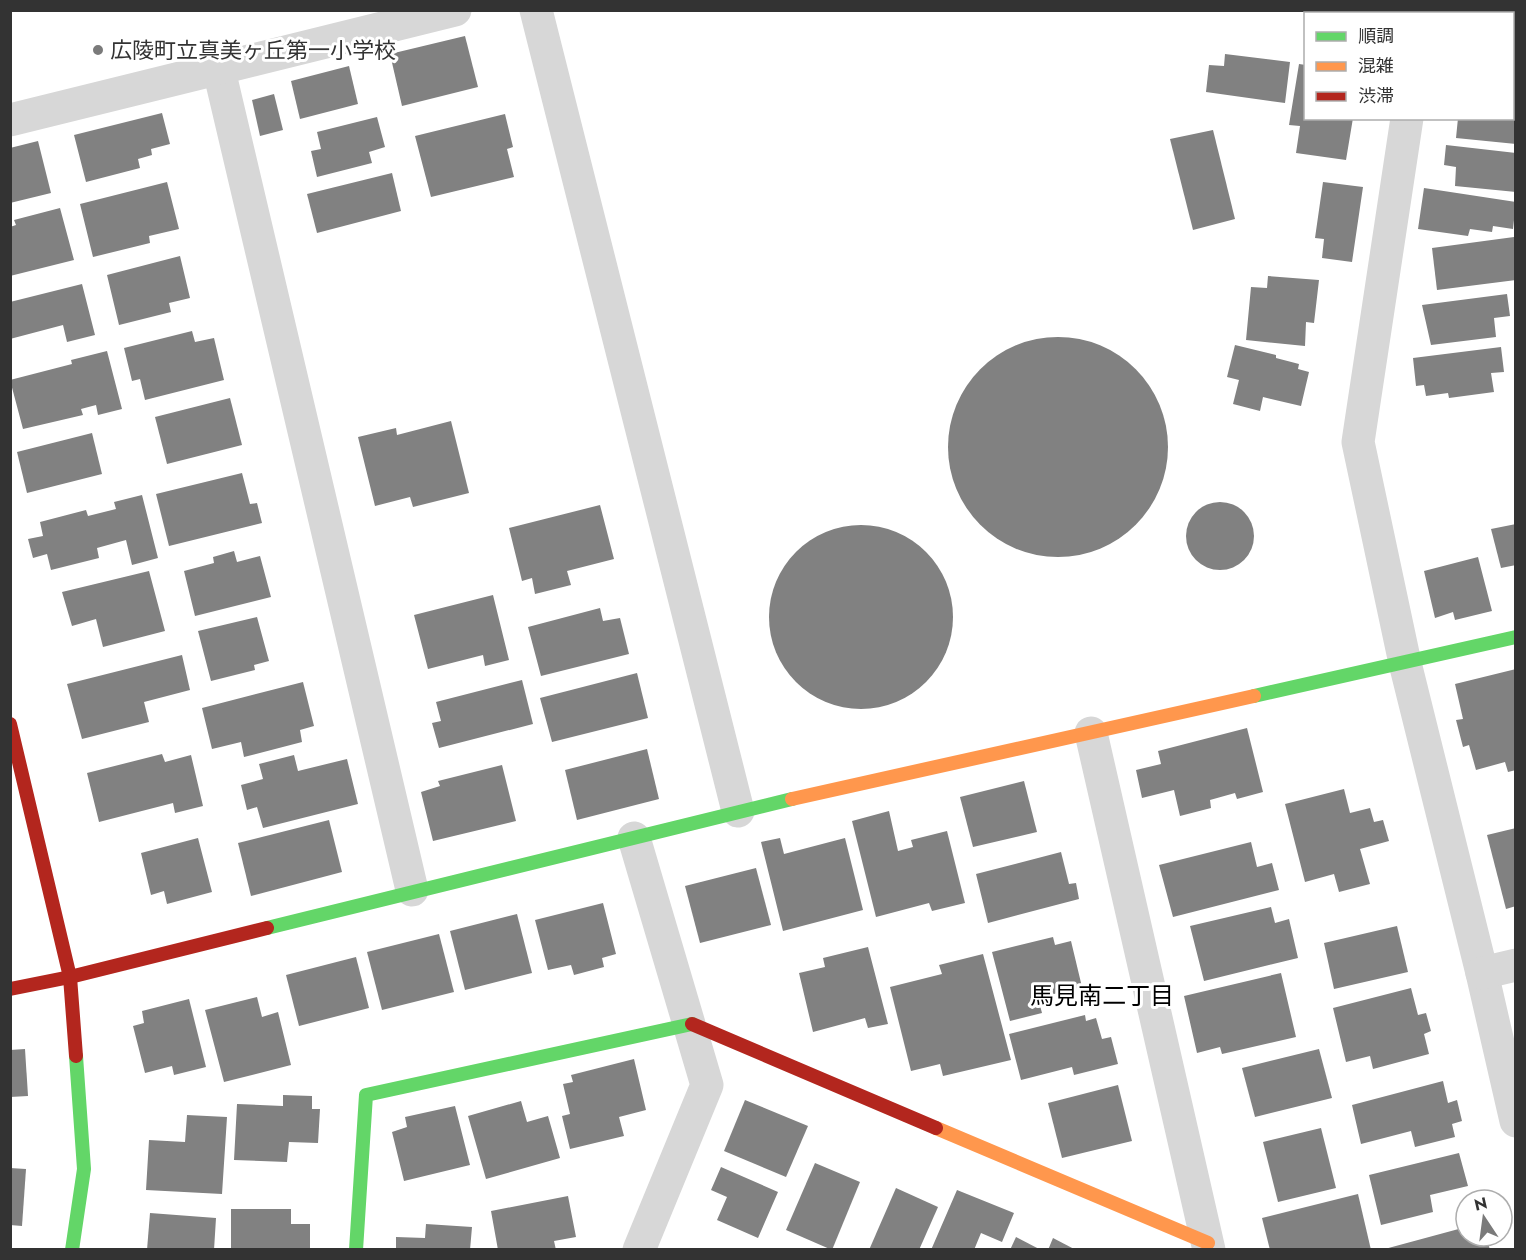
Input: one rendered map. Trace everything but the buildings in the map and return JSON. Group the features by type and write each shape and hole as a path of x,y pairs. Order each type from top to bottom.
{"street":[{"path":"10,120 455,10"},
{"path":"537,10 738,811"},
{"path":"219,70 412,890"},
{"path":"1407,120 1358,442 1405,663 1482,973 1515,1121"},
{"path":"10,989 70,977 412,890 738,811 1091,734 1515,637"},
{"path":"10,724 70,977 84,1169 72,1250"},
{"path":"1091,734 1208,1246"},
{"path":"634,838 707,1085 639,1250"},
{"path":"1482,973 1515,965"},
{"path":"356,1250 366,1095 690,1023 1208,1246"}],"traffic: fast":[{"path":"1254,696 1516,637"},
{"path":"267,928 792,799"},
{"path":"356,1250 366,1095 692,1024"},
{"path":"72,1250 84,1169 76,1056"}],"traffic: slow":[{"path":"792,799 1254,696"},
{"path":"936,1128 1208,1243"}],"traffic: jam":[{"path":"10,724 70,977 76,1056"},
{"path":"10,989 70,977 267,928"},
{"path":"692,1024 936,1128"}],"place":[{"name":"広陵町立真美ヶ丘第一小学校","path":"98,50"}],"district":[{"name":"馬見南二丁目","path":"1102,996"}]}
